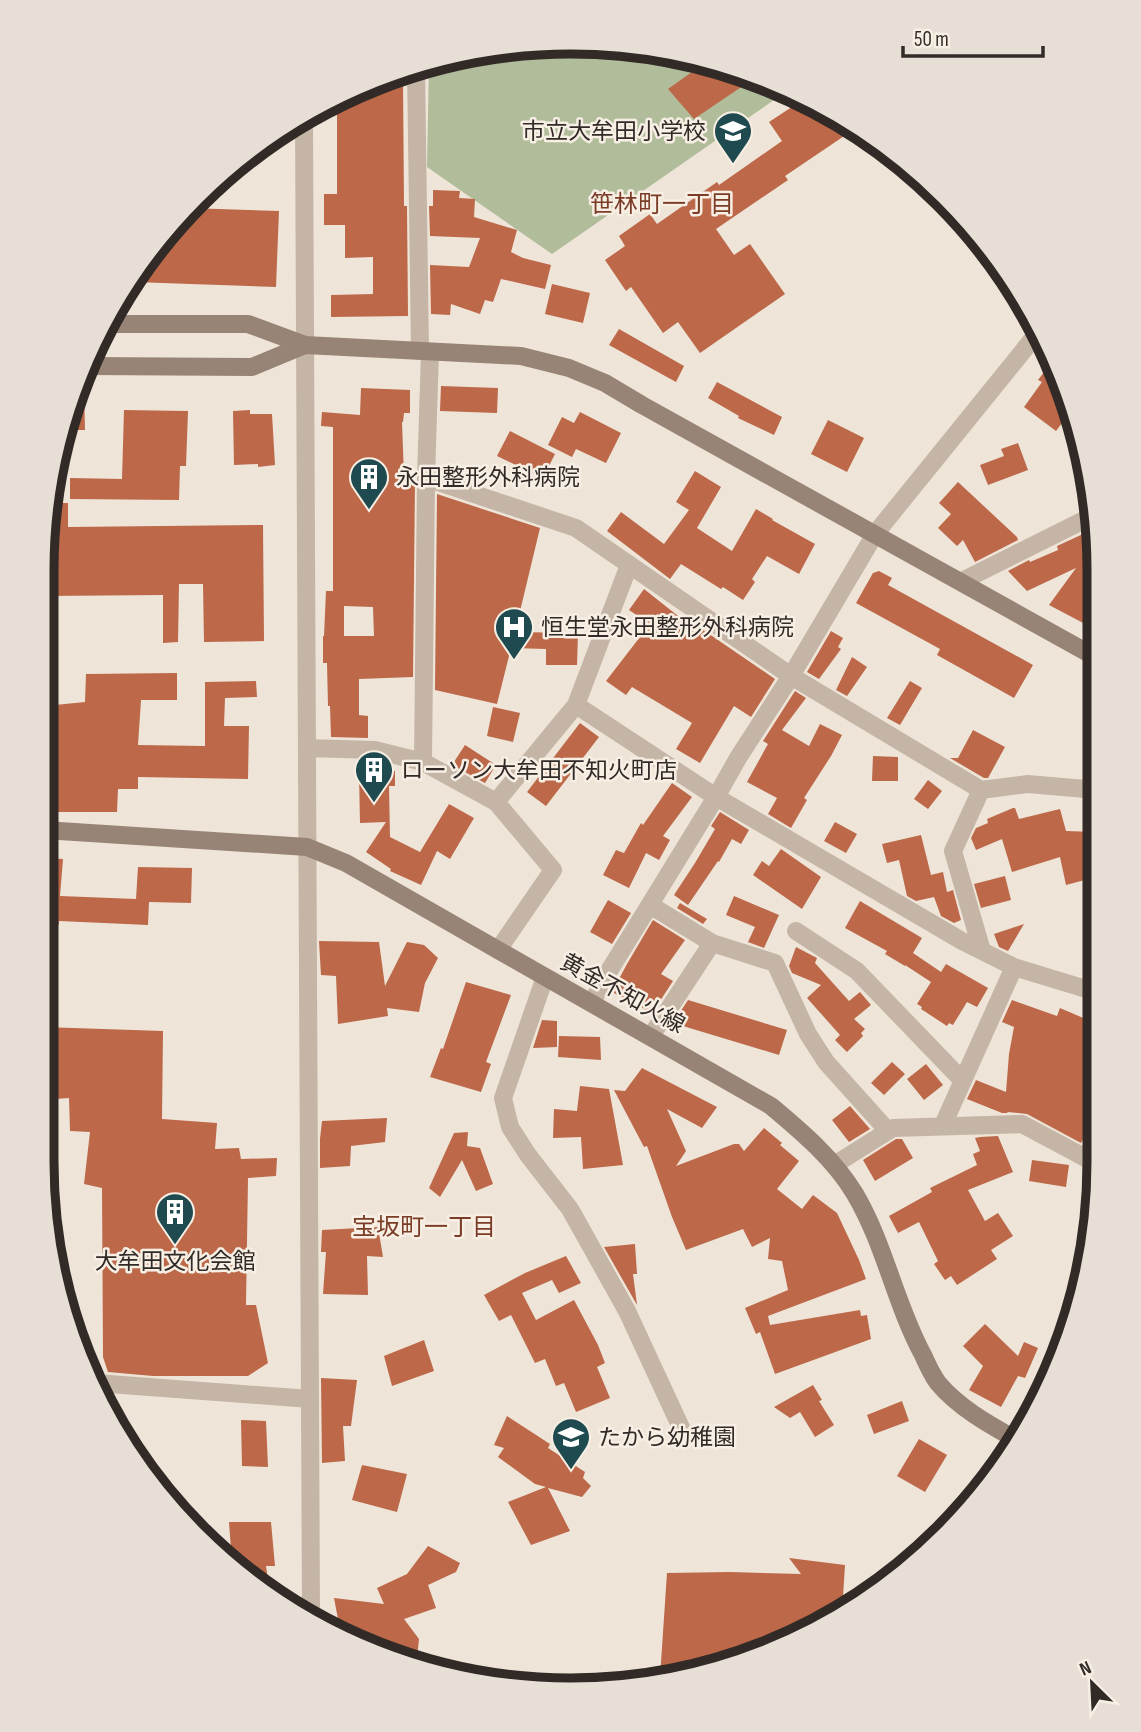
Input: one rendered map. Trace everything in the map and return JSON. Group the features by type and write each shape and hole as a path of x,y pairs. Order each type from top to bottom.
{"street":[{"path":"416,78 425,352 423,762"},
{"path":"304,128 311,1608"},
{"path":"117,324 248,324 305,345 521,356 569,368 605,383 1087,652"},
{"path":"592,1002 875,534 1033,339"},
{"path":"97,366 252,367 305,345"},
{"path":"426,478 576,528 791,676 981,790 1028,784 1087,789"},
{"path":"962,581 1084,520"},
{"path":"496,802 576,705 629,565"},
{"path":"576,705 716,797 962,941 1014,967 1087,989"},
{"path":"307,748 375,750 423,762 496,802 553,870 498,950"},
{"path":"981,790 953,851 982,951"},
{"name":"黄金不知火線","path":"54,832 307,847 346,863 771,1106 800,1130 841,1171 873,1228 911,1334 937,1382 955,1399 1008,1436"},
{"path":"650,905 712,943 775,963 808,1034 826,1062 888,1131"},
{"path":"796,931 857,971 963,1081"},
{"path":"651,1036 712,943"},
{"path":"943,1125 1014,967"},
{"path":"545,977 503,1098 510,1127 570,1209 626,1311 682,1432"},
{"path":"834,1165 893,1128 943,1125 1022,1124 1087,1159"},
{"path":"104,1384 310,1399"}],"green space":[{"path":"537,55 604,55 671,64 704,72 777,98 552,254 427,167 429,75 470,64"}],"building":[{"path":"695,70 744,85 694,119 668,89"},
{"path":"403,83 408,316 331,317 331,295 373,294 373,257 345,258 345,225 324,225 324,194 337,194 337,110"},
{"path":"795,105 847,134 785,176 788,180 716,229 734,255 750,244 785,294 700,353 678,322 663,333 631,287 626,291 605,260 625,246 619,236 650,214 657,224 782,141 769,122"},
{"path":"433,190 460,191 459,198 475,199 474,217 517,230 511,252 551,265 545,289 501,279 493,302 485,300 480,314 451,304 450,315 431,314 430,265 469,267 480,238 430,236 429,206 433,206"},
{"path":"202,208 279,211 276,287 142,282"},
{"path":"552,284 590,293 583,323 545,314"},
{"path":"619,329 684,366 676,382 609,345"},
{"path":"1046,370 1064,421 1056,431 1024,407 1042,382 1038,380"},
{"path":"717,382 782,417 774,435 738,418 739,416 708,398"},
{"path":"441,386 498,388 497,413 440,411"},
{"path":"361,388 410,390 410,413 404,413 402,422 404,477 415,480 413,677 359,679 359,715 368,716 368,738 331,737 327,663 323,663 323,636 326,591 333,591 333,427 321,426 322,412 360,415","holes":["344,606 373,607 374,636 344,636"]},
{"path":"84,399 85,430 74,430"},
{"path":"124,410 188,411 186,466 180,466 179,500 70,499 70,478 122,479"},
{"path":"250,410 250,414 272,414 275,465 234,465 233,411"},
{"path":"580,412 621,433 606,463 576,449 572,457 548,445 562,417 574,423"},
{"path":"828,420 864,438 847,472 811,454"},
{"path":"510,431 555,454 543,478 497,456"},
{"path":"1018,443 1028,470 988,485 980,465 1004,456 1001,449"},
{"path":"695,471 721,487 697,528 732,551 756,509 815,544 799,574 767,556 752,579 755,582 743,600 681,564 670,579 607,531 621,512 664,544 689,510 676,502"},
{"path":"958,482 1018,540 975,562 963,540 957,546 938,528 951,514 939,503"},
{"path":"437,494 540,528 515,632 578,633 577,665 546,665 546,649 511,648 497,704 435,690"},
{"path":"59,503 68,503 68,527 263,525 264,641 204,642 203,584 179,584 178,642 163,643 163,595 54,596 55,537"},
{"path":"1086,533 1087,625 1049,605 1076,568 1027,591 1008,571 1058,550 1057,546"},
{"path":"879,571 892,578 888,585 1033,665 1014,698 937,655 940,649 856,603 873,573"},
{"path":"644,589 697,631 699,627 775,679 751,717 734,706 700,763 676,749 692,723 632,687 626,695 606,681 650,624 629,610"},
{"path":"831,631 843,638 838,647 841,649 819,679 807,672"},
{"path":"852,657 867,667 847,696 836,690"},
{"path":"177,673 177,700 141,700 138,745 205,746 205,682 256,681 257,697 225,698 224,726 249,726 248,779 138,777 138,789 118,789 117,812 54,812 54,705 85,702 86,674"},
{"path":"910,681 922,688 900,725 887,718"},
{"path":"795,691 806,698 782,730 809,746 820,724 842,735 804,798 807,800 791,828 768,814 777,798 747,782 768,744 763,741"},
{"path":"493,707 520,713 513,742 487,736"},
{"path":"580,723 599,737 546,806 527,792"},
{"path":"973,730 1005,747 988,778 950,758 958,758"},
{"path":"465,745 496,765 485,783 452,765"},
{"path":"873,756 898,757 898,781 872,781"},
{"path":"395,771 395,786 389,786 390,837 420,852 449,804 474,818 450,859 437,851 421,885 390,871 391,869 366,852 386,822 360,823 359,772"},
{"path":"928,780 942,791 928,809 914,799"},
{"path":"672,783 692,797 663,836 670,840 659,860 646,853 629,888 603,875 616,850 624,853 641,823 643,825"},
{"path":"1013,808 1019,819 1060,809 1066,831 1087,832 1087,879 1066,885 1060,857 1012,872 1002,839 976,850 971,838 976,828 988,823 987,819"},
{"path":"720,812 749,830 741,844 732,839 688,905 674,895 715,829 711,826"},
{"path":"835,822 857,834 846,853 824,841"},
{"path":"921,835 931,875 943,872 947,892 953,890 961,920 954,923 941,916 934,897 916,901 907,896 899,860 887,863 882,844"},
{"path":"781,849 821,877 802,909 753,875 762,861 769,866"},
{"path":"54,859 63,859 60,896 136,899 138,867 192,868 191,903 149,902 148,925 59,921 59,925 54,925"},
{"path":"1005,876 1011,900 981,908 974,884"},
{"path":"734,896 779,915 764,948 748,942 755,927 726,915"},
{"path":"608,900 631,913 612,944 590,932"},
{"path":"860,901 922,938 913,953 941,972 946,964 988,988 977,1007 967,1002 953,1025 949,1023 947,1026 921,1009 917,1004 931,982 885,954 887,951 845,928"},
{"path":"680,903 707,919 703,924 677,908"},
{"path":"653,920 685,940 661,974 673,981 651,1015 644,1011 645,1009 612,992"},
{"path":"1024,924 1008,951 999,947 994,934"},
{"path":"319,941 379,942 385,986 407,942 424,945 438,958 425,983 419,1012 387,1008 388,1016 338,1024 336,976 321,975"},
{"path":"796,947 817,958 815,963 849,1001 860,992 871,1005 854,1019 865,1029 861,1033 863,1036 847,1052 835,1040 840,1035 807,998 821,985 792,973 789,966"},
{"path":"466,982 511,995 486,1062 491,1064 481,1092 430,1077 441,1048 443,1049"},
{"path":"688,1000 787,1030 779,1055 673,1023"},
{"path":"1012,1000 1057,1016 1060,1008 1087,1020 1087,1105 1084,1110 1087,1112 1087,1132 1081,1143 1027,1114 1002,1113 967,1099 976,1080 1006,1092 1014,1027 1002,1022"},
{"path":"542,1020 557,1021 557,1047 533,1048"},
{"name":"大牟田文化会館","path":"54,1027 163,1031 162,1119 217,1123 215,1149 239,1148 241,1159 277,1158 276,1176 248,1178 246,1305 256,1305 268,1363 248,1376 153,1376 108,1372 103,1357 102,1188 84,1184 90,1132 70,1131 69,1098 54,1099"},
{"path":"559,1036 600,1037 601,1060 558,1057"},
{"path":"892,1062 905,1074 884,1095 871,1083"},
{"path":"926,1064 943,1085 924,1100 907,1079"},
{"path":"642,1068 717,1107 702,1128 667,1109 686,1151 676,1166 734,1144 739,1144 744,1151 764,1128 799,1161 777,1189 802,1209 813,1195 837,1213 866,1279 768,1316 770,1325 860,1310 861,1316 867,1315 871,1339 775,1374 760,1332 756,1334 745,1308 788,1290 782,1261 768,1259 770,1238 752,1247 743,1229 686,1250 647,1146 644,1147 614,1090 625,1091"},
{"path":"580,1086 609,1089 623,1165 583,1169 581,1137 553,1138 554,1109 577,1111"},
{"path":"850,1106 870,1129 849,1142 832,1120"},
{"path":"387,1118 385,1142 351,1146 350,1166 320,1168 322,1121"},
{"path":"468,1132 467,1146 480,1148 493,1184 476,1191 462,1160 440,1197 429,1188 454,1133"},
{"path":"998,1136 1013,1172 968,1190 985,1221 998,1213 1013,1236 991,1250 997,1259 957,1285 951,1276 945,1280 934,1264 938,1261 919,1222 898,1233 889,1216 932,1192 930,1188 977,1165 973,1154 980,1151 975,1138"},
{"path":"896,1139 902,1139 913,1158 875,1181 863,1160"},
{"path":"1032,1160 1069,1165 1066,1187 1029,1181"},
{"path":"378,1227 383,1257 367,1256 368,1295 323,1294 326,1252 321,1252 322,1230"},
{"path":"635,1244 637,1274 633,1274 637,1305 604,1247"},
{"path":"566,1256 581,1283 559,1293 552,1280 522,1293 536,1320 574,1300 598,1345 605,1363 597,1367 610,1398 576,1412 564,1383 556,1386 545,1359 535,1363 511,1315 499,1321 484,1295 525,1273"},
{"path":"985,1324 1018,1356 1024,1342 1038,1348 1025,1378 1018,1376 1001,1407 969,1390 983,1366 963,1346"},
{"path":"424,1340 434,1371 392,1386 384,1356"},
{"path":"321,1378 357,1380 351,1426 343,1426 345,1461 322,1463"},
{"path":"813,1385 822,1400 819,1401 834,1425 815,1437 800,1412 790,1418 774,1407"},
{"path":"902,1401 909,1421 874,1434 867,1415"},
{"path":"507,1416 550,1444 548,1448 585,1472 583,1478 591,1486 582,1497 548,1488 570,1531 531,1545 508,1502 546,1487 535,1484 498,1457 504,1448 494,1445"},
{"path":"241,1420 266,1421 268,1467 242,1466"},
{"path":"919,1439 947,1455 925,1492 897,1476"},
{"path":"362,1465 407,1474 397,1512 352,1500"},
{"path":"229,1522 271,1522 275,1566 266,1566 268,1580 231,1551"},
{"path":"428,1546 460,1563 456,1572 428,1585 436,1608 404,1619 419,1639 417,1654 332,1619 338,1619 334,1598 384,1604 377,1588 407,1574"},
{"path":"789,1558 845,1565 843,1600 799,1625 768,1638 704,1660 660,1670 667,1573 801,1574"}],"place":[{"name":"市立大牟田小学校","path":"733,165"},
{"name":"永田整形外科病院","path":"369,511"},
{"name":"恒生堂永田整形外科病院","path":"514,661"},
{"name":"ローソン大牟田不知火町店","path":"374,804"},
{"name":"大牟田文化会館","path":"175,1246"},
{"name":"たから幼稚園","path":"571,1471"}],"district":[{"name":"笹林町一丁目","path":"662,204"},
{"name":"宝坂町一丁目","path":"424,1227"}]}
